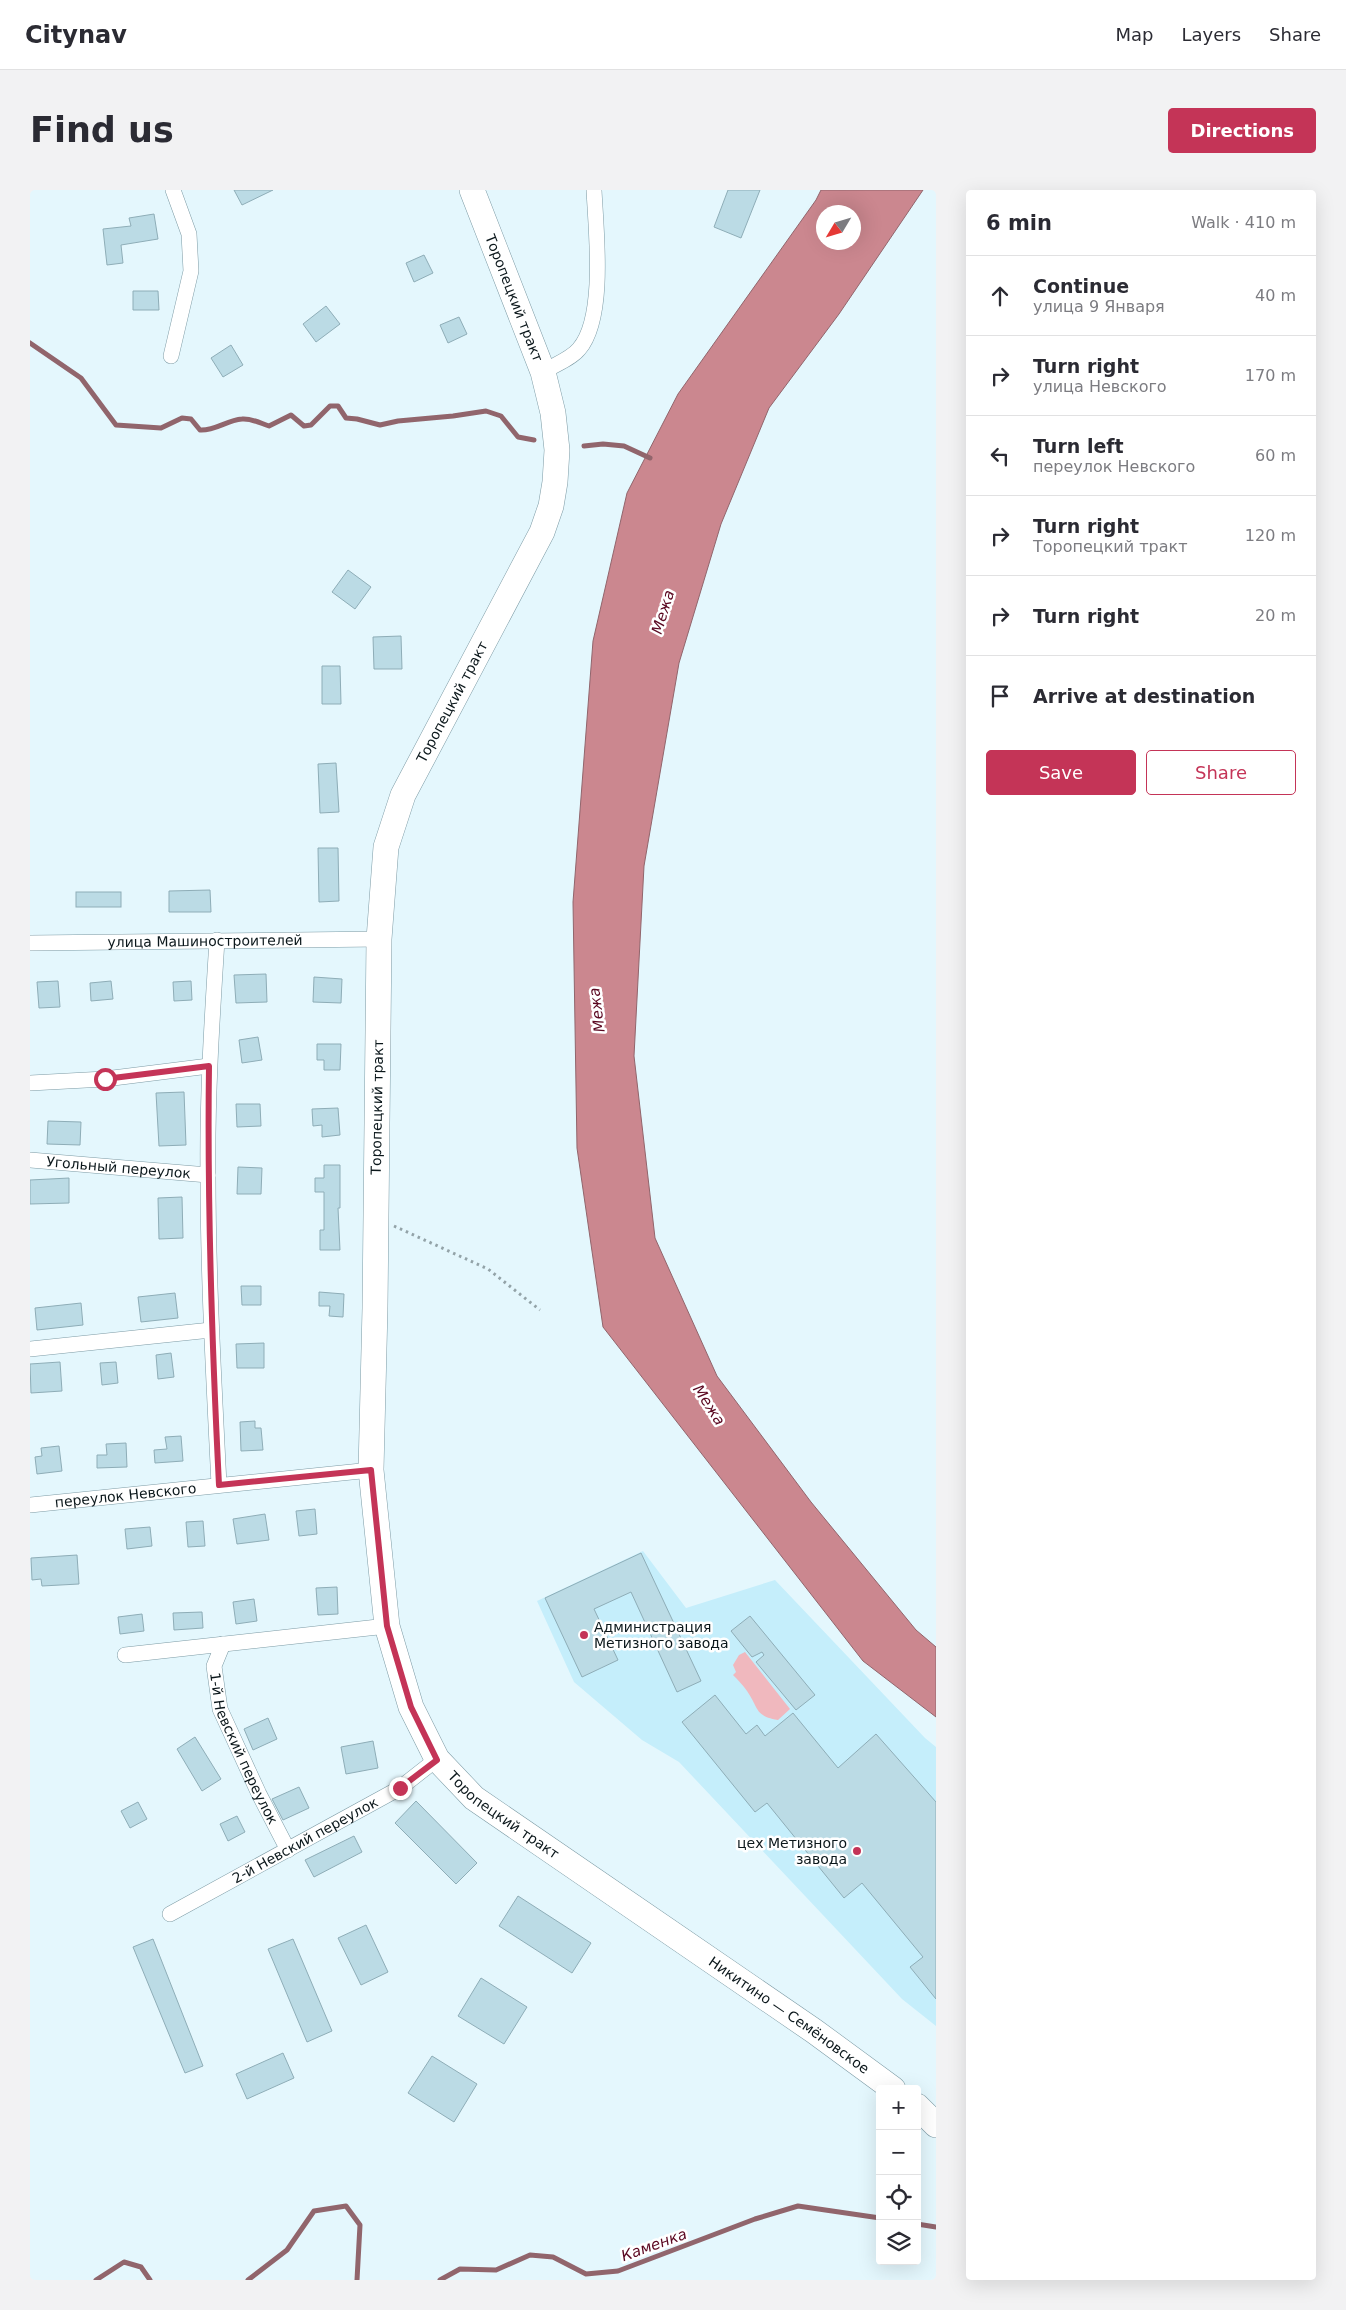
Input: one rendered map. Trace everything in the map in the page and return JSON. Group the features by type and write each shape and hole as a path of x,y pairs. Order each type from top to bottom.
{"main road":[{"name":"Торопецкий тракт","path":"472,190 543,372 553,414 557,450 550,506 542,532 403,795 386,847 379,939 371,1470 387,1626 411,1707 437,1760 474,1798 684,1942"},
{"name":"Никитино — Семёновское","path":"684,1942 814,2031 888,2085"},
{"path":"921,2110 936,2125"}],"street":[{"path":"171,356 191,271 188,234 173,190"},
{"path":"543,372 578,351 590,335 598,275 594,190"},
{"name":"улица Машиностроителей","path":"30,943 379,939"},
{"path":"217,940 209,1066 208,1175 211,1330 219,1485"},
{"path":"30,1083 105,1079 209,1066"},
{"name":"Угольный переулок","path":"30,1160 208,1175"},
{"path":"30,1349 211,1330"},
{"name":"переулок Невского","path":"30,1506 371,1470"},
{"path":"125,1655 387,1626"},
{"name":"1-й Невский переулок","path":"223,1644 214,1666 220,1709 259,1794 288,1850"},
{"name":"2-й Невский переулок","path":"170,1914 400,1788 437,1760"}],"path":[{"path":"376,1218 488,1268 540,1310"}],"shaded area":[{"path":"643,1551 686,1608 775,1580 925,1738 936,1747 936,2026 902,1999 679,1762 642,1740 574,1682 537,1601"},
{"path":"745,1652 790,1709 778,1720 761,1714 751,1697 733,1675 736,1672 733,1665 739,1655"}],"water":[{"name":"Межа","path":"821,190 923,190 839,314 769,408 721,524 679,663 644,866 634,1056 655,1238 717,1376 811,1502 916,1630 936,1647 936,1717 863,1661 603,1327 577,1148 573,902 593,641 627,493 678,394 816,200"}],"building":[{"path":"234,190 273,190 242,205"},
{"path":"728,190 760,190 741,238 714,227"},
{"path":"154,214 158,239 121,245 123,263 107,265 103,229 131,226 129,218"},
{"path":"424,255 433,273 414,282 406,263"},
{"path":"133,291 158,291 159,310 133,310"},
{"path":"326,306 340,324 316,342 303,324"},
{"path":"459,317 467,334 448,343 440,325"},
{"path":"231,345 243,365 223,377 211,358"},
{"path":"348,570 371,587 355,609 332,592"},
{"path":"401,636 402,669 374,669 373,637"},
{"path":"322,666 340,666 341,704 322,704"},
{"path":"336,763 339,812 320,813 318,764"},
{"path":"318,848 338,848 339,901 319,902"},
{"path":"210,890 211,912 169,912 169,891"},
{"path":"76,892 121,892 121,907 76,907"},
{"path":"266,974 267,1002 236,1003 234,975"},
{"path":"314,977 342,979 341,1003 313,1002"},
{"path":"58,981 60,1007 39,1008 37,982"},
{"path":"111,981 113,999 91,1001 90,983"},
{"path":"191,981 192,1000 174,1001 173,982"},
{"path":"258,1037 262,1060 242,1063 239,1040"},
{"path":"317,1044 341,1044 340,1070 324,1070 324,1060 317,1060"},
{"path":"184,1092 186,1145 159,1146 156,1093"},
{"path":"236,1104 260,1104 261,1126 237,1127"},
{"path":"338,1108 340,1135 322,1137 322,1125 313,1126 312,1109"},
{"path":"48,1121 81,1122 80,1145 47,1144"},
{"path":"324,1165 340,1165 340,1208 338,1208 340,1250 320,1250 320,1230 324,1230 324,1192 315,1192 315,1178 324,1178"},
{"path":"238,1167 262,1168 261,1194 237,1194"},
{"path":"69,1178 69,1203 30,1204 30,1180"},
{"path":"182,1197 183,1238 159,1239 158,1198"},
{"path":"241,1286 261,1286 261,1305 242,1305"},
{"path":"319,1292 344,1294 343,1317 329,1316 330,1306 319,1306"},
{"path":"175,1293 178,1318 141,1322 138,1297"},
{"path":"81,1303 83,1325 37,1330 35,1308"},
{"path":"264,1343 264,1368 237,1368 236,1344"},
{"path":"171,1353 174,1377 158,1379 156,1355"},
{"path":"60,1362 62,1391 31,1393 30,1364"},
{"path":"116,1362 118,1383 102,1385 100,1363"},
{"path":"255,1421 255,1428 261,1428 263,1450 241,1451 240,1422"},
{"path":"181,1436 183,1461 155,1463 154,1450 167,1449 165,1437"},
{"path":"126,1443 127,1467 97,1468 97,1455 107,1455 106,1444"},
{"path":"59,1446 62,1471 37,1474 35,1457 42,1456 41,1448"},
{"path":"315,1509 317,1534 299,1536 296,1511"},
{"path":"265,1514 269,1540 237,1544 233,1519"},
{"path":"203,1521 205,1546 188,1547 186,1522"},
{"path":"150,1527 152,1546 127,1549 125,1529"},
{"name":"Администрация Метизного завода","path":"641,1553 701,1681 677,1692 631,1592 594,1609 618,1660 582,1677 545,1598"},
{"path":"77,1555 79,1584 42,1586 41,1579 32,1580 31,1558"},
{"path":"337,1587 338,1614 318,1615 316,1588"},
{"path":"254,1599 257,1621 236,1624 233,1602"},
{"path":"202,1612 203,1628 174,1630 173,1613"},
{"path":"142,1614 144,1631 120,1634 118,1617"},
{"path":"750,1616 815,1695 796,1710 756,1662 764,1655 762,1652 752,1657 731,1631"},
{"path":"715,1695 746,1734 757,1725 765,1736 793,1713 838,1768 876,1734 936,1802 936,1999 910,1967 923,1957 862,1883 844,1898 767,1803 755,1812 682,1722"},
{"path":"268,1718 277,1739 253,1750 244,1729"},
{"path":"195,1737 221,1779 202,1791 177,1749"},
{"path":"373,1741 378,1768 346,1774 341,1747"},
{"path":"299,1787 309,1808 283,1820 272,1799"},
{"path":"416,1801 477,1863 456,1884 395,1823"},
{"path":"138,1802 147,1819 130,1828 121,1811"},
{"path":"237,1816 245,1832 228,1841 220,1824"},
{"path":"354,1836 362,1852 314,1877 305,1860"},
{"path":"518,1896 591,1943 572,1973 499,1926"},
{"path":"366,1925 388,1972 361,1985 338,1938"},
{"path":"153,1939 203,2066 185,2073 133,1947"},
{"path":"293,1939 332,2031 307,2042 268,1949"},
{"path":"481,1978 527,2007 504,2044 458,2016"},
{"path":"283,2053 294,2078 247,2099 236,2074"},
{"path":"432,2056 477,2084 454,2122 408,2093"}],"waterway":[{"path":"30,343 81,378 116,425 161,428 182,418 191,419 200,430 205,430 242,419 252,420 269,426 291,415 304,426 311,425 330,406 338,406 346,418 380,425 398,421 486,411 501,416 518,437 534,440"},
{"path":"584,446 603,444 624,446 650,458"},
{"name":"Каменка","path":"248,2280 287,2250 314,2211 346,2206 360,2225 357,2280"},
{"name":"Каменка","path":"440,2280 460,2269 496,2270 530,2255 553,2257 586,2274 618,2271 755,2219 798,2206 876,2217"},
{"name":"Каменка","path":"921,2225 936,2227"},
{"name":"Каменка","path":"96,2280 124,2262 141,2267 150,2280"}],"place":[{"name":"Администрация Метизного завода","path":"584,1635"},
{"name":"цех Метизного завода","path":"857,1851"}],"route":[{"path":"105,1079 209,1066 208,1175 211,1330 219,1485 371,1470 387,1626 411,1707 437,1760 400,1788"}]}
